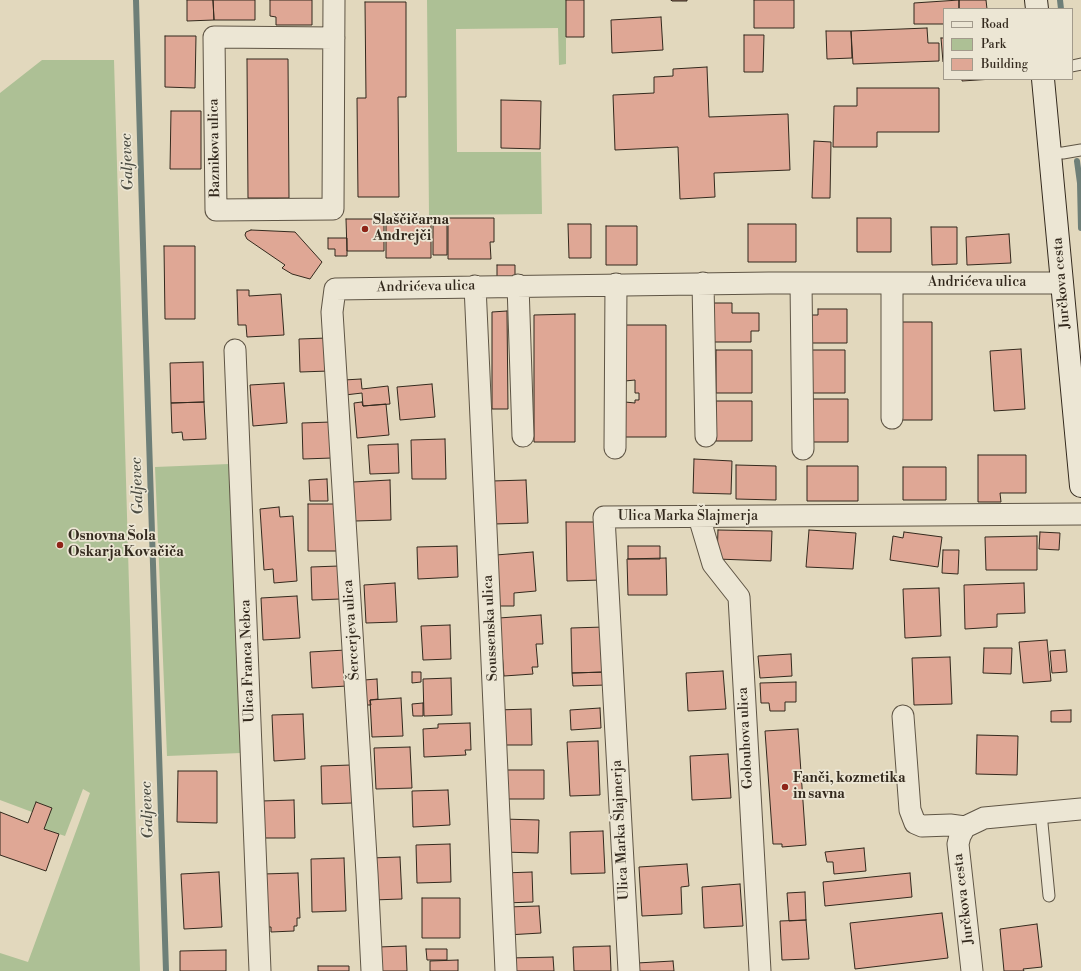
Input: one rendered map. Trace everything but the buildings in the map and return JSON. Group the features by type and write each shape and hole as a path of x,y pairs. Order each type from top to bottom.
{"main road":[{"name":"Jurčkova cesta","path":"1043,80 1057,153 1062,283 1074,339 1081,486"}],"street":[{"name":"Baznikova ulica","path":"334,0 334,38 333,209 216,210 214,37 334,38"},
{"name":"Andrićeva ulica","path":"335,289 703,283 1062,283"},
{"path":"703,283 706,436"},
{"path":"801,283 803,449"},
{"path":"892,283 892,418"},
{"path":"615,448 616,284"},
{"name":"Soussenska ulica","path":"475,286 506,971"},
{"path":"518,286 522,436"},
{"name":"Šercerjeva ulica","path":"335,289 332,312 372,971"},
{"name":"Ulica Franca Nebca","path":"235,350 260,971"},
{"name":"Ulica Marka Šlajmerja","path":"629,971 604,517 1081,514"},
{"name":"Golouhova ulica","path":"699,517 713,564 739,597 760,971"},
{"path":"903,716 910,810 915,823 922,826 950,825 965,827 984,818 1081,809"},
{"name":"Jurčkova cesta","path":"965,827 958,844 972,971"}],"lane":[{"path":"1057,153 1081,150"},
{"path":"1040,812 1049,896"}],"green space":[{"path":"427,0 566,0 566,64 559,65 558,28 456,29 457,152 541,152 542,214 429,215"},
{"path":"42,60 114,60 140,971 0,971 0,953 28,962 90,793 83,789 65,836 44,829 51,808 36,802 32,812 0,800 0,93"},
{"path":"229,464 241,753 167,756 155,467"}],"waterway":[{"name":"Galjevec","path":"136,0 166,971"},
{"path":"1060,0 1061,8"},
{"path":"1077,161 1080,183 1081,228"}],"place":[{"name":"Slaščičarna Andrejči","path":"365,229"},
{"name":"Osnovna Šola Oskarja Kovačiča","path":"60,545"},
{"name":"Fanči, kozmetika in savna","path":"785,787"}]}
